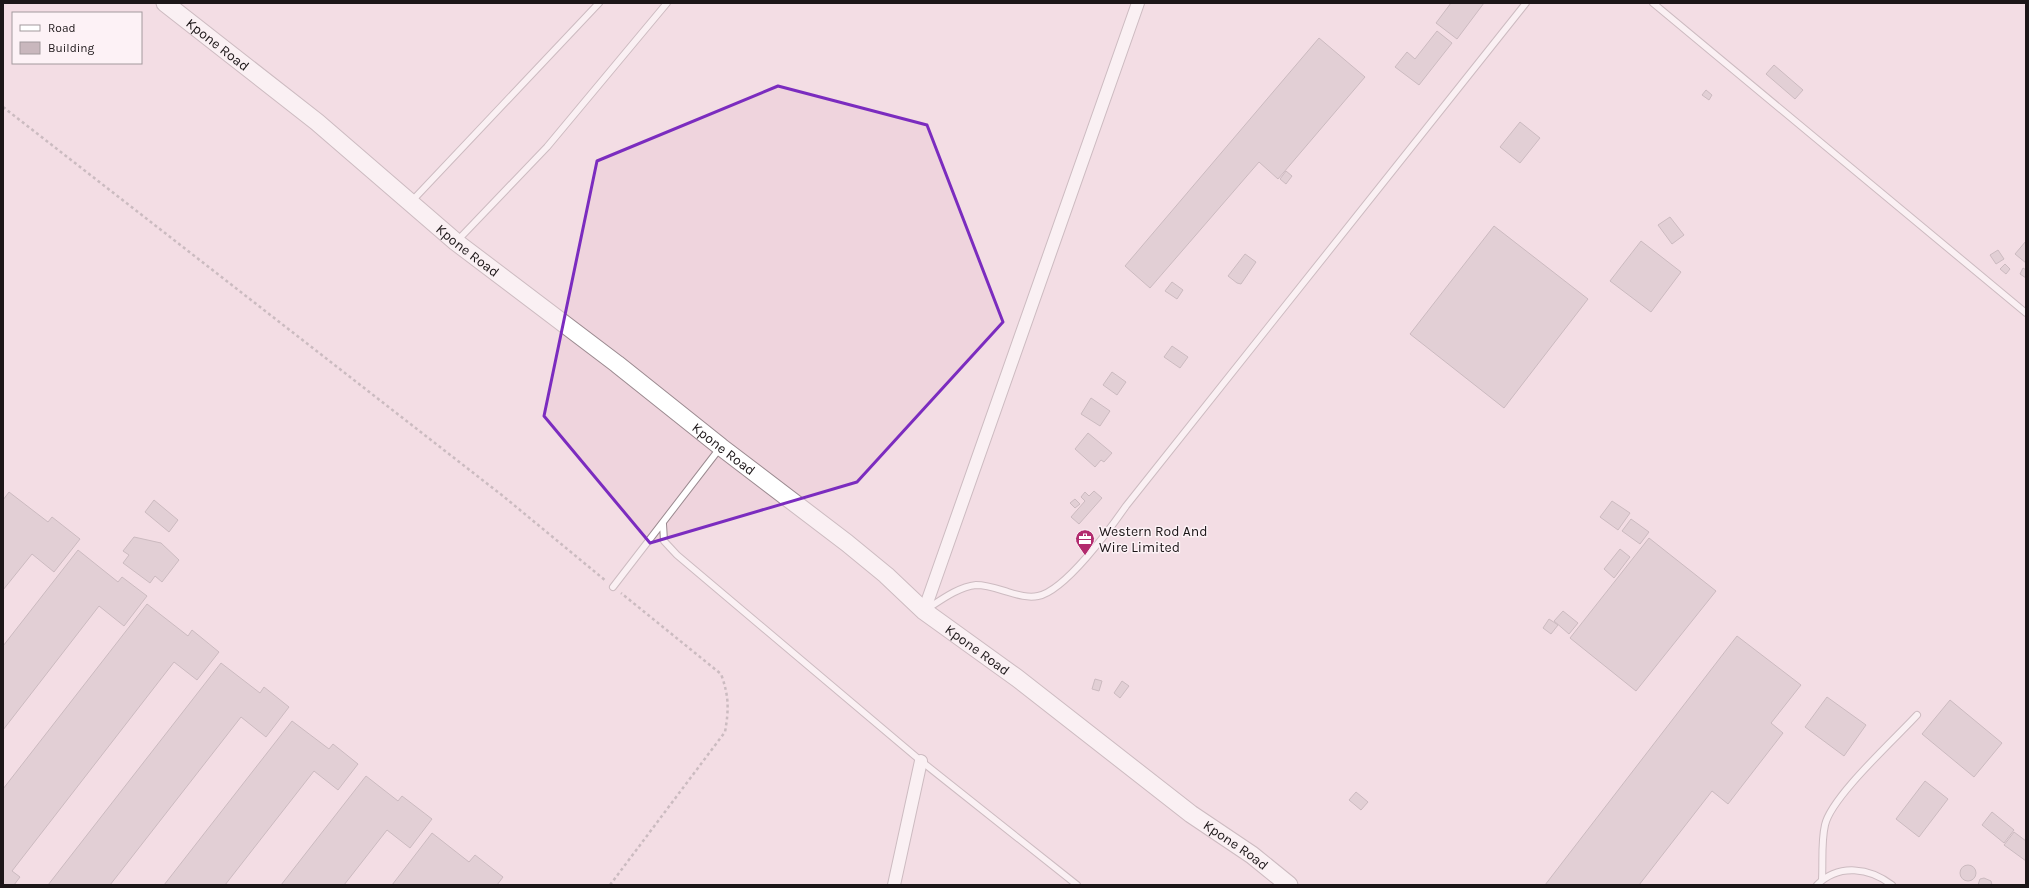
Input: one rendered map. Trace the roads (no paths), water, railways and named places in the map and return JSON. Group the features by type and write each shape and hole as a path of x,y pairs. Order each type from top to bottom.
{"main road":[{"name":"Kpone Road","path":"165,3 317,122 456,242 617,364 721,447 847,543 886,575 924,611 1017,678 1191,814 1252,855 1289,885"}],"street":[{"path":"924,611 1138,3"},
{"path":"894,885 921,761"}],"lane":[{"path":"410,203 599,3"},
{"path":"456,242 547,147 667,3"},
{"path":"924,611 946,597 975,585 987,586 1031,597 1048,593 1062,583 1109,531 1126,506 1526,3"},
{"path":"1653,3 2026,313"},
{"path":"613,587 721,447"},
{"path":"663,524 664,541 677,555 921,761 1077,885"},
{"path":"1822,880 1825,826 1829,813 1840,797 1917,715"},
{"path":"1817,885 1822,880 1841,870 1862,870 1881,876 1892,885"}],"place":[{"name":"Western Rod And Wire Limited","path":"1085,556"}]}
